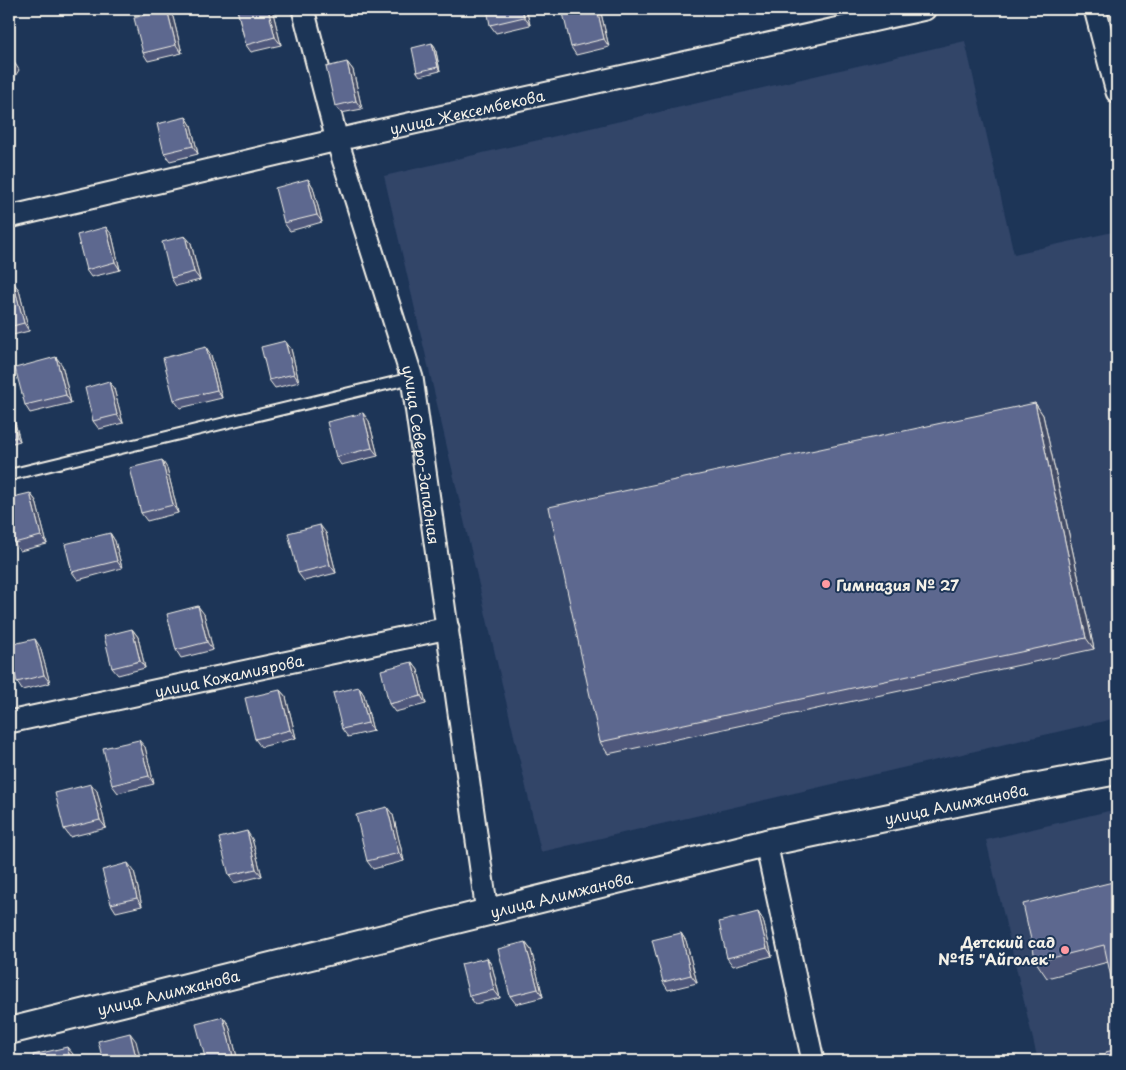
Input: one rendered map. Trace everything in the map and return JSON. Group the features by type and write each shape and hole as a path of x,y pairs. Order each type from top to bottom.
{"street":[{"name":"улица Северо-Западная","path":"303,9 337,140 412,378 488,912"},
{"name":"улица Жексембекова","path":"9,217 337,140 925,9"},
{"path":"1095,9 1117,92"},
{"name":"улица Кожамиярова","path":"9,722 448,628"},
{"name":"улица Алимжанова","path":"9,1031 766,843 1023,788 1117,771"},
{"path":"766,843 813,1061"}],"lane":[{"path":"9,475 412,378"}],"shaded area":[{"path":"965,41 1014,254 1117,231 1117,718 541,852 384,176"},
{"name":"Детский сад №15 \"Айголек\"","path":"1117,809 1117,1061 1038,1061 986,840"}],"building":[{"path":"167,9 176,45 143,53 134,18"},
{"path":"237,9 268,9 275,37 246,45"},
{"path":"487,9 522,9 524,17 490,25"},
{"path":"562,9 597,9 604,39 571,47"},
{"path":"432,43 438,67 417,72 412,48"},
{"path":"9,59 14,62 9,70"},
{"path":"347,62 356,101 335,106 326,67"},
{"path":"186,117 193,146 164,153 157,124"},
{"path":"308,179 317,215 284,223 275,188"},
{"path":"106,227 115,262 86,270 77,235"},
{"path":"185,236 194,272 171,278 162,242"},
{"path":"13,282 24,323 9,327 9,283"},
{"path":"285,341 294,374 269,380 261,347"},
{"path":"206,347 217,390 174,400 163,358"},
{"path":"56,357 66,395 25,405 15,368"},
{"path":"109,381 117,415 93,421 85,388"},
{"name":"Гимназия № 27","path":"1035,403 1086,638 600,742 549,507"},
{"path":"11,412 17,437 9,439 9,413"},
{"path":"363,413 372,448 336,457 327,422"},
{"path":"162,460 173,505 141,513 130,468"},
{"path":"30,493 41,536 14,543 9,520 9,498"},
{"path":"320,525 330,565 298,573 288,533"},
{"path":"110,533 117,561 72,572 65,544"},
{"path":"198,606 207,642 176,650 167,614"},
{"path":"132,629 140,661 112,668 104,636"},
{"path":"35,639 44,675 17,682 9,645"},
{"path":"412,662 421,696 389,704 381,670"},
{"path":"359,687 368,723 342,729 333,693"},
{"path":"280,690 290,730 255,739 245,698"},
{"path":"139,740 149,776 112,785 103,748"},
{"path":"91,784 100,820 64,829 55,793"},
{"path":"387,807 399,853 367,861 356,815"},
{"path":"247,831 256,869 229,875 219,838"},
{"path":"128,863 137,898 111,904 102,870"},
{"path":"1117,881 1117,1005 1104,945 1036,962 1023,904"},
{"path":"758,912 767,948 727,958 719,922"},
{"path":"681,933 691,975 663,982 652,940"},
{"path":"525,942 538,989 510,996 498,949"},
{"path":"487,958 494,990 469,996 461,964"},
{"path":"223,1017 233,1056 206,1061 196,1024"},
{"path":"130,1033 137,1061 103,1061 98,1041"},
{"path":"67,1047 71,1061 34,1061 33,1055"},
{"path":"1117,1049 1117,1061 1108,1061 1106,1052"}],"place":[{"name":"Гимназия № 27","path":"826,584"},
{"name":"Детский сад №15 \"Айголек\"","path":"1065,950"}]}
